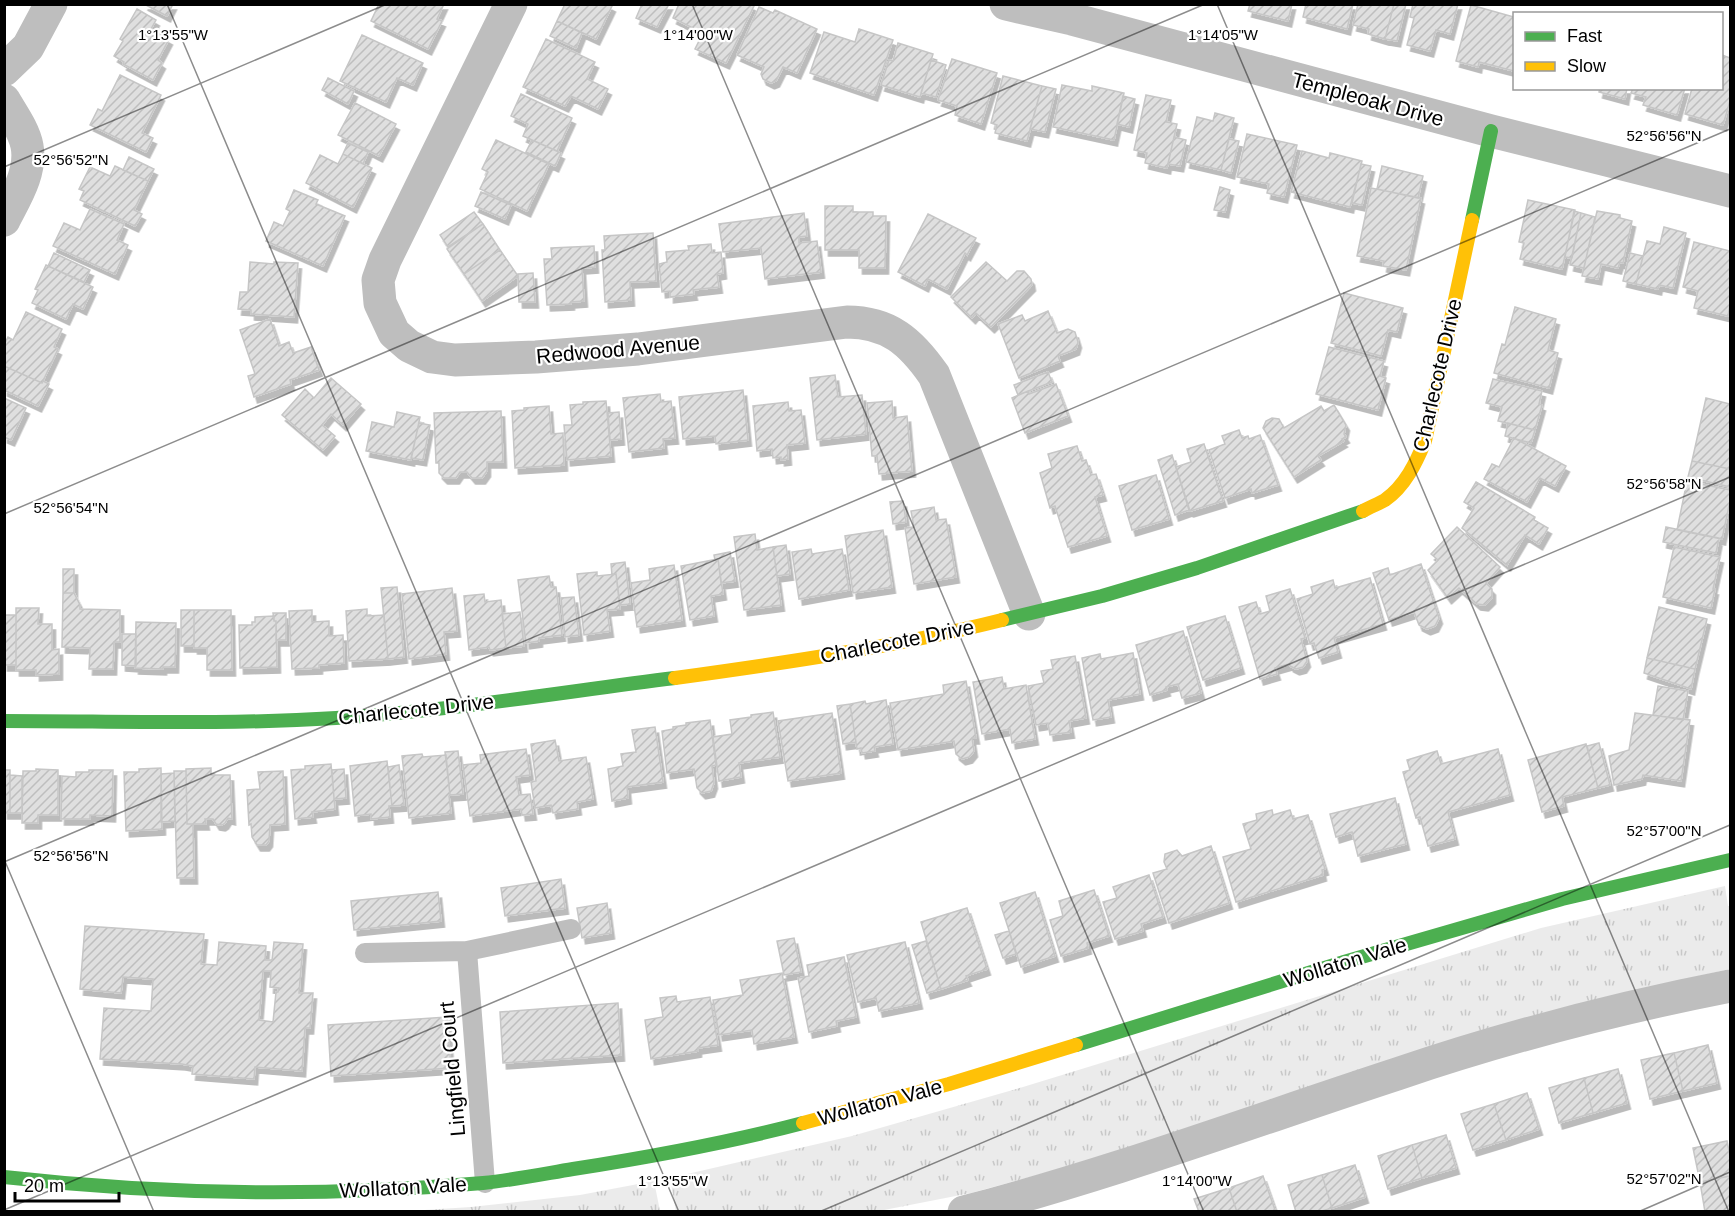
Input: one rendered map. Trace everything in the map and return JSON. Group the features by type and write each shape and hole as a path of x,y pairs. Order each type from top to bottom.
{"street":[{"path":"4,70 28,47 51,4"},
{"name":"Redwood Avenue","path":"511,4 385,260 378,280 380,303 394,333 409,346 432,357 455,360 536,357 638,349 847,322 877,325 895,334 912,347 934,375 1029,614"},
{"name":"Templeoak Drive","path":"1006,4 1072,19 1491,132 1731,191"},
{"path":"4,100 27,144 28,162 21,185 4,220"},
{"name":"Charlecote Drive","path":"4,721 262,721 336,718 419,711 762,666 946,634 1102,596 1197,568 1348,516 1384,500 1402,484 1415,464 1425,441 1491,132"},
{"name":"Wollaton Vale","path":"4,1177 76,1190 356,1191 485,1183 657,1156 783,1128 950,1084 1344,962 1562,899 1731,860"},
{"path":"964,1212 1128,1164 1399,1073 1578,1019 1731,986"}],"lane":[{"path":"365,953 467,951 571,929"},
{"name":"Lingfield Court","path":"467,951 485,1183"}],"green space":[{"path":"1725,886 1728,906 1730,906 1730,969 1610,996 1056,1170 971,1193 879,1211 676,1212 670,1178 852,1136 1023,1087 1541,928"},
{"path":"654,1181 660,1211 409,1211 580,1195"}],"building":[{"path":"144,4 173,4 167,16"},
{"path":"379,4 444,4 437,19 442,21 428,49 371,21"},
{"path":"565,4 608,4 612,6 596,39 557,21"},
{"path":"642,4 669,4 657,27 636,18"},
{"path":"679,4 750,4 754,6 726,63 695,49 703,33 673,18"},
{"path":"1250,4 1292,4 1288,21 1248,11"},
{"path":"1306,4 1353,4 1347,29 1303,17"},
{"path":"1358,4 1394,4 1385,39 1368,34 1369,29 1353,25"},
{"path":"1394,4 1406,4 1397,41 1385,39"},
{"path":"1413,4 1458,4 1450,34 1436,30 1430,51 1407,45 1414,18 1410,17"},
{"path":"1471,5 1513,17 1513,71 1479,62 1478,67 1456,61"},
{"path":"759,7 773,13 775,10 817,29 797,73 783,67 776,81 771,83 763,79 761,74 764,67 737,55"},
{"path":"137,9 156,20 151,29 169,39 158,60 162,63 153,80 123,64 124,62 114,56 123,41 120,39"},
{"path":"557,21 582,33 576,48 550,36"},
{"path":"859,29 893,40 874,95 810,73 824,32 855,42"},
{"path":"362,35 423,63 413,85 397,78 386,102 340,81"},
{"path":"546,39 595,62 587,79 608,89 598,109 571,96 565,106 523,87"},
{"path":"898,43 933,54 920,97 881,85 889,60 893,61"},
{"path":"1723,55 1730,58 1730,101 1723,125 1685,114 1691,90 1723,90"},
{"path":"952,59 997,73 981,124 955,115 957,106 938,100"},
{"path":"931,60 946,65 936,97 921,93"},
{"path":"120,75 161,95 142,133 153,138 146,152 90,125 98,109 102,111"},
{"path":"1003,76 1042,86 1027,141 995,133 997,125 991,123"},
{"path":"328,78 354,91 348,104 322,90"},
{"path":"1062,85 1092,91 1092,86 1124,93 1114,140 1053,127"},
{"path":"1042,86 1056,89 1045,132 1030,129"},
{"path":"1600,90 1627,90 1625,99 1599,92"},
{"path":"1632,90 1684,90 1677,115 1643,105 1646,97 1631,93"},
{"path":"521,94 572,118 557,151 523,136 528,124 511,116"},
{"path":"1146,95 1171,100 1166,122 1177,124 1167,168 1145,163 1147,153 1134,150"},
{"path":"1123,96 1135,99 1129,127 1117,124"},
{"path":"355,103 396,124 379,156 338,135"},
{"path":"1215,113 1234,118 1221,170 1186,162 1197,117 1213,121"},
{"path":"1247,134 1297,145 1284,197 1267,193 1269,184 1237,177"},
{"path":"1174,137 1186,140 1180,166 1168,164"},
{"path":"1229,139 1239,141 1231,173 1221,170"},
{"path":"496,140 549,164 527,211 480,189 488,172 482,169"},
{"path":"532,140 561,153 555,166 526,152"},
{"path":"348,143 368,152 363,164 343,154"},
{"path":"1302,151 1329,158 1330,153 1362,161 1350,207 1291,192"},
{"path":"343,154 372,168 353,207 306,183 320,155 338,164"},
{"path":"129,157 154,169 148,181 123,170"},
{"path":"1361,164 1371,166 1362,205 1352,203"},
{"path":"115,166 148,181 134,210 142,214 135,226 80,200 84,191 79,189 90,167 110,176"},
{"path":"1382,166 1423,176 1418,198 1377,189"},
{"path":"1220,187 1230,190 1225,212 1214,210"},
{"path":"1371,188 1421,198 1406,270 1383,266 1384,261 1357,256"},
{"path":"294,190 318,200 316,204 345,216 323,266 266,241 274,222 283,226 290,211 286,209"},
{"path":"481,192 511,205 505,219 475,206"},
{"path":"1528,200 1575,210 1562,269 1520,259 1524,243 1519,242"},
{"path":"825,206 853,206 853,212 873,212 873,216 886,216 885,268 859,268 859,250 825,250"},
{"path":"90,209 124,224 117,240 128,245 115,274 53,246 64,223 80,230"},
{"path":"1574,211 1581,213 1572,258 1565,257"},
{"path":"1597,211 1620,215 1620,218 1632,221 1623,263 1620,262 1618,268 1601,264 1598,279 1582,276"},
{"path":"474,212 483,224 448,247 440,235"},
{"path":"804,213 807,236 799,237 799,243 817,241 821,272 765,279 761,248 723,252 719,224"},
{"path":"1581,213 1595,217 1584,268 1570,265"},
{"path":"928,214 976,238 967,255 965,253 947,289 928,279 925,286 898,272"},
{"path":"483,224 500,250 464,274 447,249"},
{"path":"1664,227 1686,233 1673,288 1659,285 1658,289 1636,284 1647,241 1660,244"},
{"path":"653,233 656,281 630,282 631,300 605,302 602,250 605,250 604,236"},
{"path":"1694,242 1730,251 1728,316 1694,308 1698,291 1683,287"},
{"path":"711,244 712,253 721,252 723,273 717,274 719,287 693,290 694,294 670,297 670,291 662,292 659,264 667,262 666,252 689,250 688,246"},
{"path":"594,246 595,267 582,268 584,301 547,305 544,259 552,259 551,248"},
{"path":"500,250 518,276 482,301 464,274"},
{"path":"54,253 90,270 84,282 48,266"},
{"path":"1630,253 1643,256 1636,284 1623,281"},
{"path":"250,262 298,263 294,317 251,314 251,310 238,309 240,292 248,292"},
{"path":"986,262 1007,281 1017,271 1024,271 1031,279 1032,285 991,327 976,313 972,318 951,297"},
{"path":"46,265 93,287 83,309 73,304 66,319 32,303 38,290 35,289"},
{"path":"533,273 535,302 519,302 518,274"},
{"path":"1344,293 1403,308 1397,332 1388,330 1381,356 1331,343"},
{"path":"1515,307 1556,319 1548,350 1558,353 1549,388 1494,373 1502,344 1505,345"},
{"path":"1048,311 1057,333 1068,329 1075,332 1078,342 1076,349 1058,356 1060,361 1019,378 998,324 1022,315 1025,321"},
{"path":"26,312 62,329 54,347 58,349 42,383 4,366 4,345 8,337 13,340"},
{"path":"270,319 279,346 289,342 293,353 311,347 319,370 290,380 291,384 254,397 248,376 255,374 240,330"},
{"path":"1329,347 1384,361 1380,376 1386,378 1378,410 1316,394"},
{"path":"4,366 49,384 38,406 4,390"},
{"path":"1048,372 1052,382 1018,395 1014,385"},
{"path":"835,375 838,397 862,395 866,434 817,440 810,378"},
{"path":"331,378 361,404 343,425 331,414 322,425 335,436 323,450 282,415 305,389 314,398"},
{"path":"1493,379 1542,391 1539,404 1542,405 1535,430 1498,421 1502,407 1486,403"},
{"path":"1056,384 1068,416 1025,433 1012,398 1028,391 1029,394"},
{"path":"743,390 748,440 716,444 715,436 683,439 679,397"},
{"path":"660,394 661,402 671,401 675,438 663,439 664,448 629,452 623,398"},
{"path":"4,398 26,408 11,440 4,437"},
{"path":"1706,398 1730,404 1730,469 1692,461"},
{"path":"606,401 611,456 567,460 564,425 572,425 570,405"},
{"path":"892,401 893,418 907,416 912,471 879,474 877,456 872,456 867,403"},
{"path":"788,402 789,411 801,410 805,443 787,445 788,459 781,460 781,457 773,458 772,449 757,451 753,406"},
{"path":"1334,405 1346,425 1344,434 1346,437 1342,439 1344,441 1318,456 1321,460 1294,477 1263,428 1266,421 1272,418 1279,419 1284,428 1321,406 1324,411"},
{"path":"549,406 551,434 563,433 564,465 515,468 512,411"},
{"path":"501,411 503,462 487,462 487,471 482,478 472,478 467,472 460,472 456,478 444,478 439,473 439,463 436,463 434,413"},
{"path":"397,412 420,417 411,460 366,451 372,422 394,427"},
{"path":"619,412 621,439 610,440 608,413"},
{"path":"419,423 430,425 423,460 411,458"},
{"path":"1508,423 1535,430 1531,443 1505,436"},
{"path":"1239,430 1242,438 1248,436 1249,439 1260,435 1278,485 1252,493 1251,489 1225,498 1209,450 1225,444 1222,436"},
{"path":"1514,438 1566,466 1555,486 1540,478 1527,502 1484,479 1492,464 1499,467"},
{"path":"1204,444 1223,501 1190,511 1176,467 1191,462 1187,449"},
{"path":"1077,446 1082,461 1086,460 1091,475 1096,474 1103,495 1095,497 1107,536 1068,547 1055,506 1050,508 1040,473 1052,468 1048,454"},
{"path":"1172,455 1189,510 1175,515 1158,460"},
{"path":"1692,461 1730,469 1730,487 1688,477"},
{"path":"1156,475 1169,519 1132,530 1119,486"},
{"path":"1687,481 1730,490 1722,539 1677,530"},
{"path":"1476,482 1535,517 1534,520 1548,528 1539,544 1525,535 1507,565 1462,528 1474,508 1464,502"},
{"path":"903,501 906,522 893,524 890,502"},
{"path":"934,507 936,520 946,519 956,577 914,584 905,528 914,527 911,511"},
{"path":"1457,527 1500,567 1486,583 1492,589 1492,598 1485,605 1477,604 1459,588 1448,598 1428,570 1438,560 1431,554"},
{"path":"1666,527 1719,538 1716,553 1663,542"},
{"path":"883,530 892,587 853,593 845,536"},
{"path":"755,534 757,550 773,547 781,605 744,610 734,537"},
{"path":"786,545 790,574 777,576 773,547"},
{"path":"1674,547 1720,557 1711,608 1663,597"},
{"path":"811,549 812,554 842,549 849,590 799,599 792,552"},
{"path":"730,552 735,581 721,583 718,559 715,560 714,555"},
{"path":"718,559 723,594 711,596 714,616 690,620 681,566"},
{"path":"625,562 630,604 620,605 616,574 612,575 611,564"},
{"path":"1421,564 1439,618 1435,626 1427,629 1419,625 1414,612 1389,620 1373,573 1388,568 1390,575"},
{"path":"674,565 682,620 637,627 631,583 650,580 649,569"},
{"path":"63,569 74,569 74,593 63,593"},
{"path":"597,572 597,576 616,574 620,609 607,610 610,631 584,635 577,574"},
{"path":"549,576 551,587 556,587 562,635 539,638 539,641 526,643 518,580"},
{"path":"1370,578 1383,624 1334,638 1338,652 1319,658 1314,643 1310,644 1297,599 1313,594 1311,587 1333,580 1335,588"},
{"path":"397,587 404,657 388,659 381,588"},
{"path":"452,588 457,631 444,632 446,654 409,659 402,594"},
{"path":"1290,589 1305,638 1301,639 1307,661 1303,667 1296,669 1289,664 1275,668 1277,674 1260,679 1239,607 1256,602 1260,614 1270,611 1266,596"},
{"path":"63,593 74,593 80,609 120,610 120,642 114,642 113,669 89,669 90,648 62,647"},
{"path":"484,594 485,602 501,600 506,648 490,650 489,647 469,650 464,596"},
{"path":"574,597 579,635 565,637 561,598"},
{"path":"1659,607 1707,619 1695,669 1647,658"},
{"path":"16,608 39,608 38,624 52,624 52,650 59,649 59,674 36,675 36,670 16,670"},
{"path":"367,609 367,616 384,615 388,659 349,661 346,611"},
{"path":"181,610 194,610 194,646 181,646"},
{"path":"194,610 231,610 232,670 207,670 207,648 194,648"},
{"path":"312,610 312,622 329,621 329,636 343,635 344,663 319,665 319,668 292,669 289,611"},
{"path":"520,612 524,646 506,648 502,614"},
{"path":"273,613 286,613 286,640 276,640 276,621 274,621"},
{"path":"4,615 16,615 16,665 4,665"},
{"path":"274,616 277,667 240,668 239,625 252,625 255,617"},
{"path":"1225,616 1241,668 1203,680 1187,627"},
{"path":"136,622 176,623 175,667 135,668"},
{"path":"1183,631 1201,693 1182,698 1178,684 1150,695 1136,645"},
{"path":"122,634 136,634 136,666 122,665"},
{"path":"1133,653 1140,694 1108,700 1111,717 1093,720 1082,658 1100,654 1101,659"},
{"path":"1075,656 1086,718 1069,721 1071,732 1050,735 1048,723 1036,725 1028,686 1044,683 1041,671 1053,669 1051,660"},
{"path":"1647,658 1695,669 1691,689 1644,673"},
{"path":"1002,677 1004,689 1026,685 1035,739 1012,743 1010,729 982,734 973,682"},
{"path":"966,681 976,738 972,738 974,751 969,757 962,759 956,754 954,741 898,750 890,703 944,694 943,685"},
{"path":"1658,686 1688,691 1683,720 1653,715"},
{"path":"886,700 893,744 874,747 875,751 862,753 861,748 857,749 850,704"},
{"path":"850,704 856,742 843,744 837,706"},
{"path":"773,712 780,757 739,763 741,777 719,781 713,737 732,734 730,720"},
{"path":"832,713 841,773 788,781 778,721"},
{"path":"1635,713 1690,720 1681,781 1643,775 1642,779 1614,785 1609,756 1629,750"},
{"path":"710,720 716,765 712,766 714,783 711,791 702,793 697,788 694,769 667,773 662,731 686,725 686,723"},
{"path":"655,727 663,782 627,787 628,798 612,801 608,769 623,766 621,754 636,752 632,730"},
{"path":"555,740 559,761 586,757 593,799 577,802 578,809 553,813 551,805 535,808 531,782 536,781 531,744"},
{"path":"1599,743 1610,785 1598,788 1587,746"},
{"path":"1586,744 1598,788 1562,797 1564,806 1542,812 1528,760"},
{"path":"526,749 530,775 516,777 519,795 530,794 533,814 522,815 521,809 470,816 463,765 481,763 480,755"},
{"path":"1498,749 1510,795 1448,812 1455,839 1428,846 1420,817 1416,818 1403,772 1410,770 1407,760 1437,751 1441,764"},
{"path":"458,751 463,794 450,795 445,752"},
{"path":"422,754 423,757 446,755 451,813 409,818 402,756"},
{"path":"387,761 392,806 389,806 390,817 371,819 371,814 355,816 350,766"},
{"path":"331,764 335,809 312,812 313,817 295,819 291,770 305,769 305,766"},
{"path":"399,765 404,805 392,806 388,767"},
{"path":"161,768 162,829 126,831 124,772"},
{"path":"211,768 211,775 230,775 232,819 228,818 222,825 216,824 213,819 205,819 206,824 187,824 186,769"},
{"path":"36,769 58,770 58,815 38,815 38,823 22,823 23,771 36,771"},
{"path":"344,769 346,798 334,799 332,770"},
{"path":"4,770 10,770 10,813 4,813"},
{"path":"89,770 113,770 112,816 90,815 90,819 61,819 62,776 76,777 76,772 89,772"},
{"path":"174,771 186,771 187,824 193,824 194,878 177,878"},
{"path":"283,771 285,824 270,825 269,841 266,845 257,845 252,837 251,824 249,825 247,790 260,789 258,772"},
{"path":"174,773 175,821 161,822 161,774"},
{"path":"10,775 22,776 22,813 10,813"},
{"path":"1395,798 1406,844 1358,856 1352,832 1336,837 1330,814"},
{"path":"1272,810 1273,815 1290,810 1293,819 1308,815 1325,869 1322,870 1323,875 1236,902 1223,857 1251,849 1243,824 1257,820 1256,814"},
{"path":"1211,846 1229,903 1169,923 1153,873 1167,869 1164,862 1165,854 1177,850 1182,856"},
{"path":"1149,875 1163,917 1141,924 1143,931 1115,939 1103,902 1117,898 1113,887"},
{"path":"561,879 565,908 505,916 501,888"},
{"path":"1094,890 1109,936 1087,943 1088,948 1061,956 1050,920 1063,916 1059,901"},
{"path":"438,892 441,921 354,930 351,901"},
{"path":"1035,892 1055,956 1021,967 1000,903"},
{"path":"607,903 611,933 582,938 577,908"},
{"path":"967,908 987,969 966,976 968,980 941,989 921,922"},
{"path":"85,926 204,934 201,964 217,965 219,942 266,946 265,960 272,960 274,942 303,944 299,993 313,993 310,1028 305,1028 302,1071 255,1067 254,1079 192,1074 193,1066 182,1064 100,1059 104,1008 151,1011 153,979 123,977 121,993 80,989","holes":["263,971 271,971 270,987 279,988 276,992 273,1022 259,1020"]},
{"path":"1009,931 1016,954 1003,958 995,935"},
{"path":"794,938 801,972 784,975 777,941"},
{"path":"926,941 941,989 927,993 912,945"},
{"path":"905,942 919,1003 879,1011 876,998 858,1002 847,955"},
{"path":"844,957 856,1017 836,1021 837,1026 809,1032 798,978 809,976 807,965"},
{"path":"782,973 794,1037 754,1044 752,1030 719,1035 713,1000 743,995 740,980"},
{"path":"676,996 677,1002 710,997 718,1045 651,1059 645,1020 663,1017 660,998"},
{"path":"618,1003 621,1055 503,1063 500,1012"},
{"path":"447,1017 451,1068 331,1076 328,1025"},
{"path":"1708,1045 1717,1083 1683,1091 1674,1053"},
{"path":"1674,1053 1683,1091 1650,1099 1641,1060"},
{"path":"1618,1069 1627,1103 1593,1113 1584,1078"},
{"path":"1584,1078 1593,1113 1559,1123 1549,1088"},
{"path":"1527,1093 1539,1129 1506,1140 1494,1104"},
{"path":"1494,1104 1506,1140 1473,1150 1461,1114"},
{"path":"1446,1135 1456,1168 1422,1178 1412,1145"},
{"path":"1727,1141 1730,1176 1700,1182 1693,1148"},
{"path":"1412,1145 1422,1178 1388,1189 1378,1156"},
{"path":"1355,1165 1365,1197 1332,1208 1322,1175"},
{"path":"1322,1175 1332,1208 1319,1212 1296,1212 1288,1185"},
{"path":"1263,1176 1275,1210 1237,1212 1229,1188"},
{"path":"1730,1176 1730,1211 1705,1212 1700,1182"},
{"path":"1229,1188 1237,1212 1199,1212 1194,1199"}],"traffic: fast":[{"path":"1472,220 1491,131"},
{"path":"1002,620 1102,596 1197,568 1363,511"},
{"path":"4,721 212,722 336,718 463,706 675,678"},
{"path":"1076,1045 1344,962 1562,899 1730,860"},
{"path":"4,1177 124,1188 244,1192 363,1190 483,1183 631,1160 803,1123"}],"traffic: slow":[{"path":"1363,511 1385,500 1398,488 1414,466 1425,441 1472,220"},
{"path":"675,678 880,646 1002,620"},
{"path":"803,1123 949,1084 1076,1045"}]}
